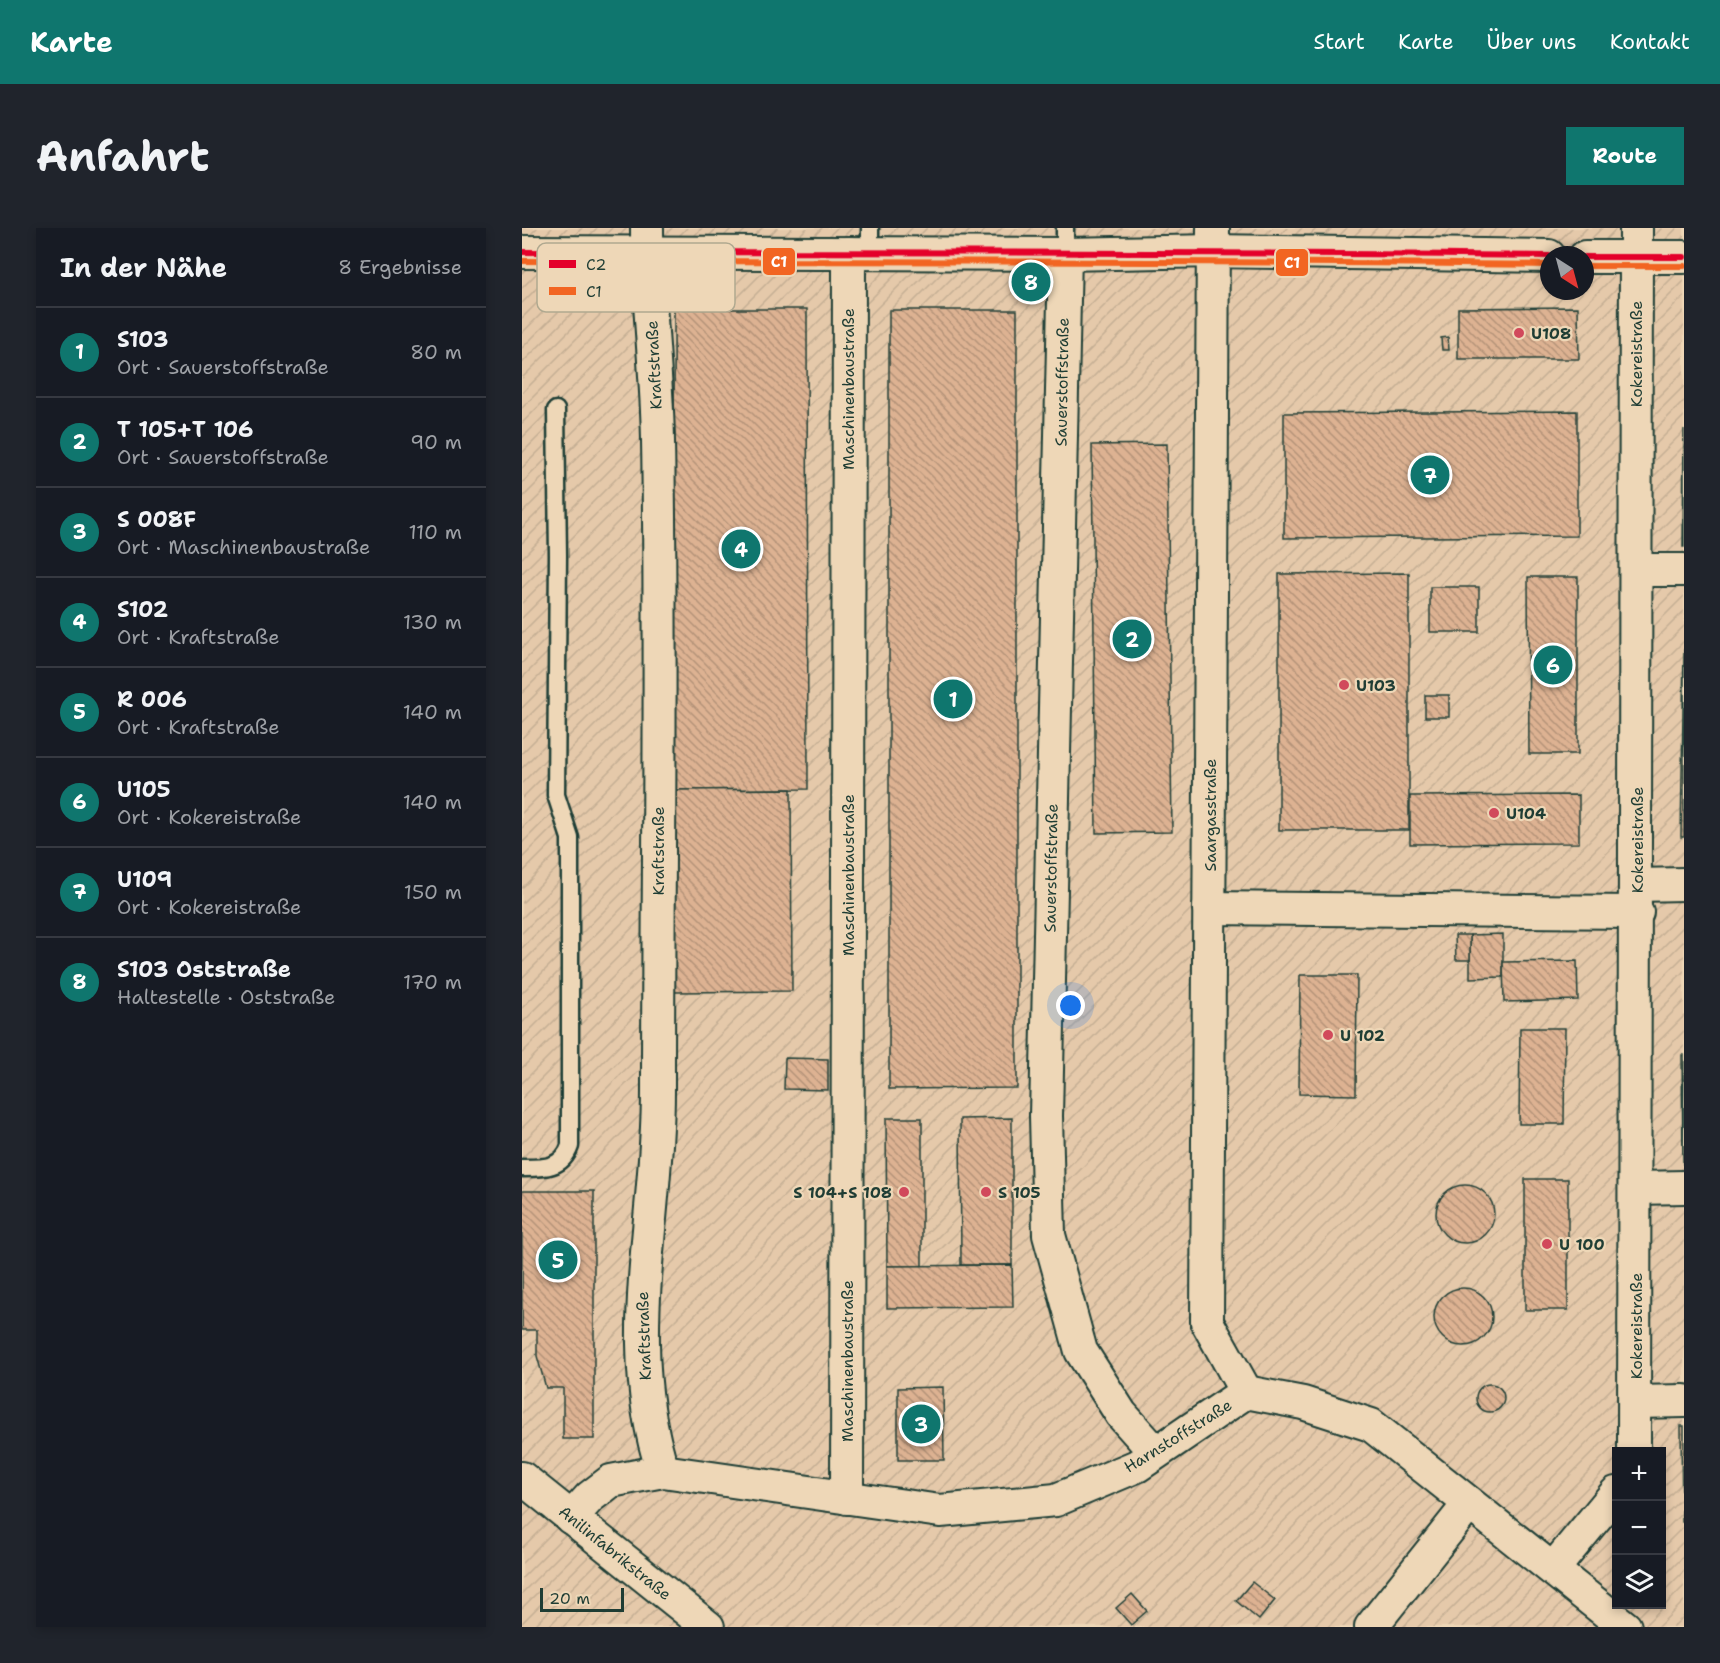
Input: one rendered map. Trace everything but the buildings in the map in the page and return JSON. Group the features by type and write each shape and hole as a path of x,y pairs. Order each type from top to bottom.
{"street":[{"path":"609,243 647,239 863,245 1213,240 1540,256"},
{"name":"Saargasstraße","path":"1213,240 1207,1322 1246,1392"},
{"name":"Sauerstoffstraße","path":"1065,241 1046,1116 1049,1235 1081,1352 1121,1414 1155,1452"},
{"path":"1594,255 1636,243 1684,257"},
{"name":"Kokereistraße","path":"1634,1447 1637,1188 1636,243"},
{"name":"Maschinenbaustraße","path":"847,1498 863,245"},
{"path":"522,252 537,250"},
{"name":"Kraftstraße","path":"651,312 658,438 658,1114 642,1285 645,1392 651,1437 663,1472"},
{"path":"1636,570 1684,570"},
{"path":"1209,908 1637,898 1684,884"},
{"path":"1637,1188 1684,1188"},
{"name":"Harnstoffstraße","path":"571,1518 590,1497 611,1481 663,1472 940,1511 1056,1500 1137,1466 1246,1392 1303,1403 1371,1425 1625,1627"},
{"path":"1636,1402 1684,1401"},
{"name":"Anilinfabrikstraße","path":"522,1478 708,1627"},
{"path":"1553,1569 1612,1499"},
{"path":"1371,1627 1469,1504"}],"lane":[{"path":"522,1168 544,1168 558,1164 567,1156 570,1146 570,838 556,795 558,555 556,410"}],"shaded area":[{"path":"522,228 1684,228 1684,1627 522,1627"}],"transit line":[{"name":"C2","path":"522,252 537,252"},
{"name":"C2","path":"735,252 1540,256"},
{"name":"C2","path":"1594,257 1684,257"},
{"name":"C1","path":"522,261 537,261"},
{"name":"C1","path":"735,261 1540,265"},
{"name":"C1","path":"1594,266 1684,266"}],"place":[{"name":"S103 Oststraße","path":"1031,282"},
{"name":"U108","path":"1519,333"},
{"name":"U109","path":"1430,475"},
{"name":"S102","path":"741,549"},
{"name":"T 105+T 106","path":"1132,639"},
{"name":"U105","path":"1553,665"},
{"name":"U103","path":"1344,685"},
{"name":"S103","path":"953,699"},
{"name":"U104","path":"1494,813"},
{"name":"U 102","path":"1328,1035"},
{"name":"S 104+S 108","path":"904,1192"},
{"name":"S 105","path":"986,1192"},
{"name":"U 100","path":"1547,1244"},
{"name":"R 006","path":"558,1260"},
{"name":"S 008F","path":"921,1424"}]}
